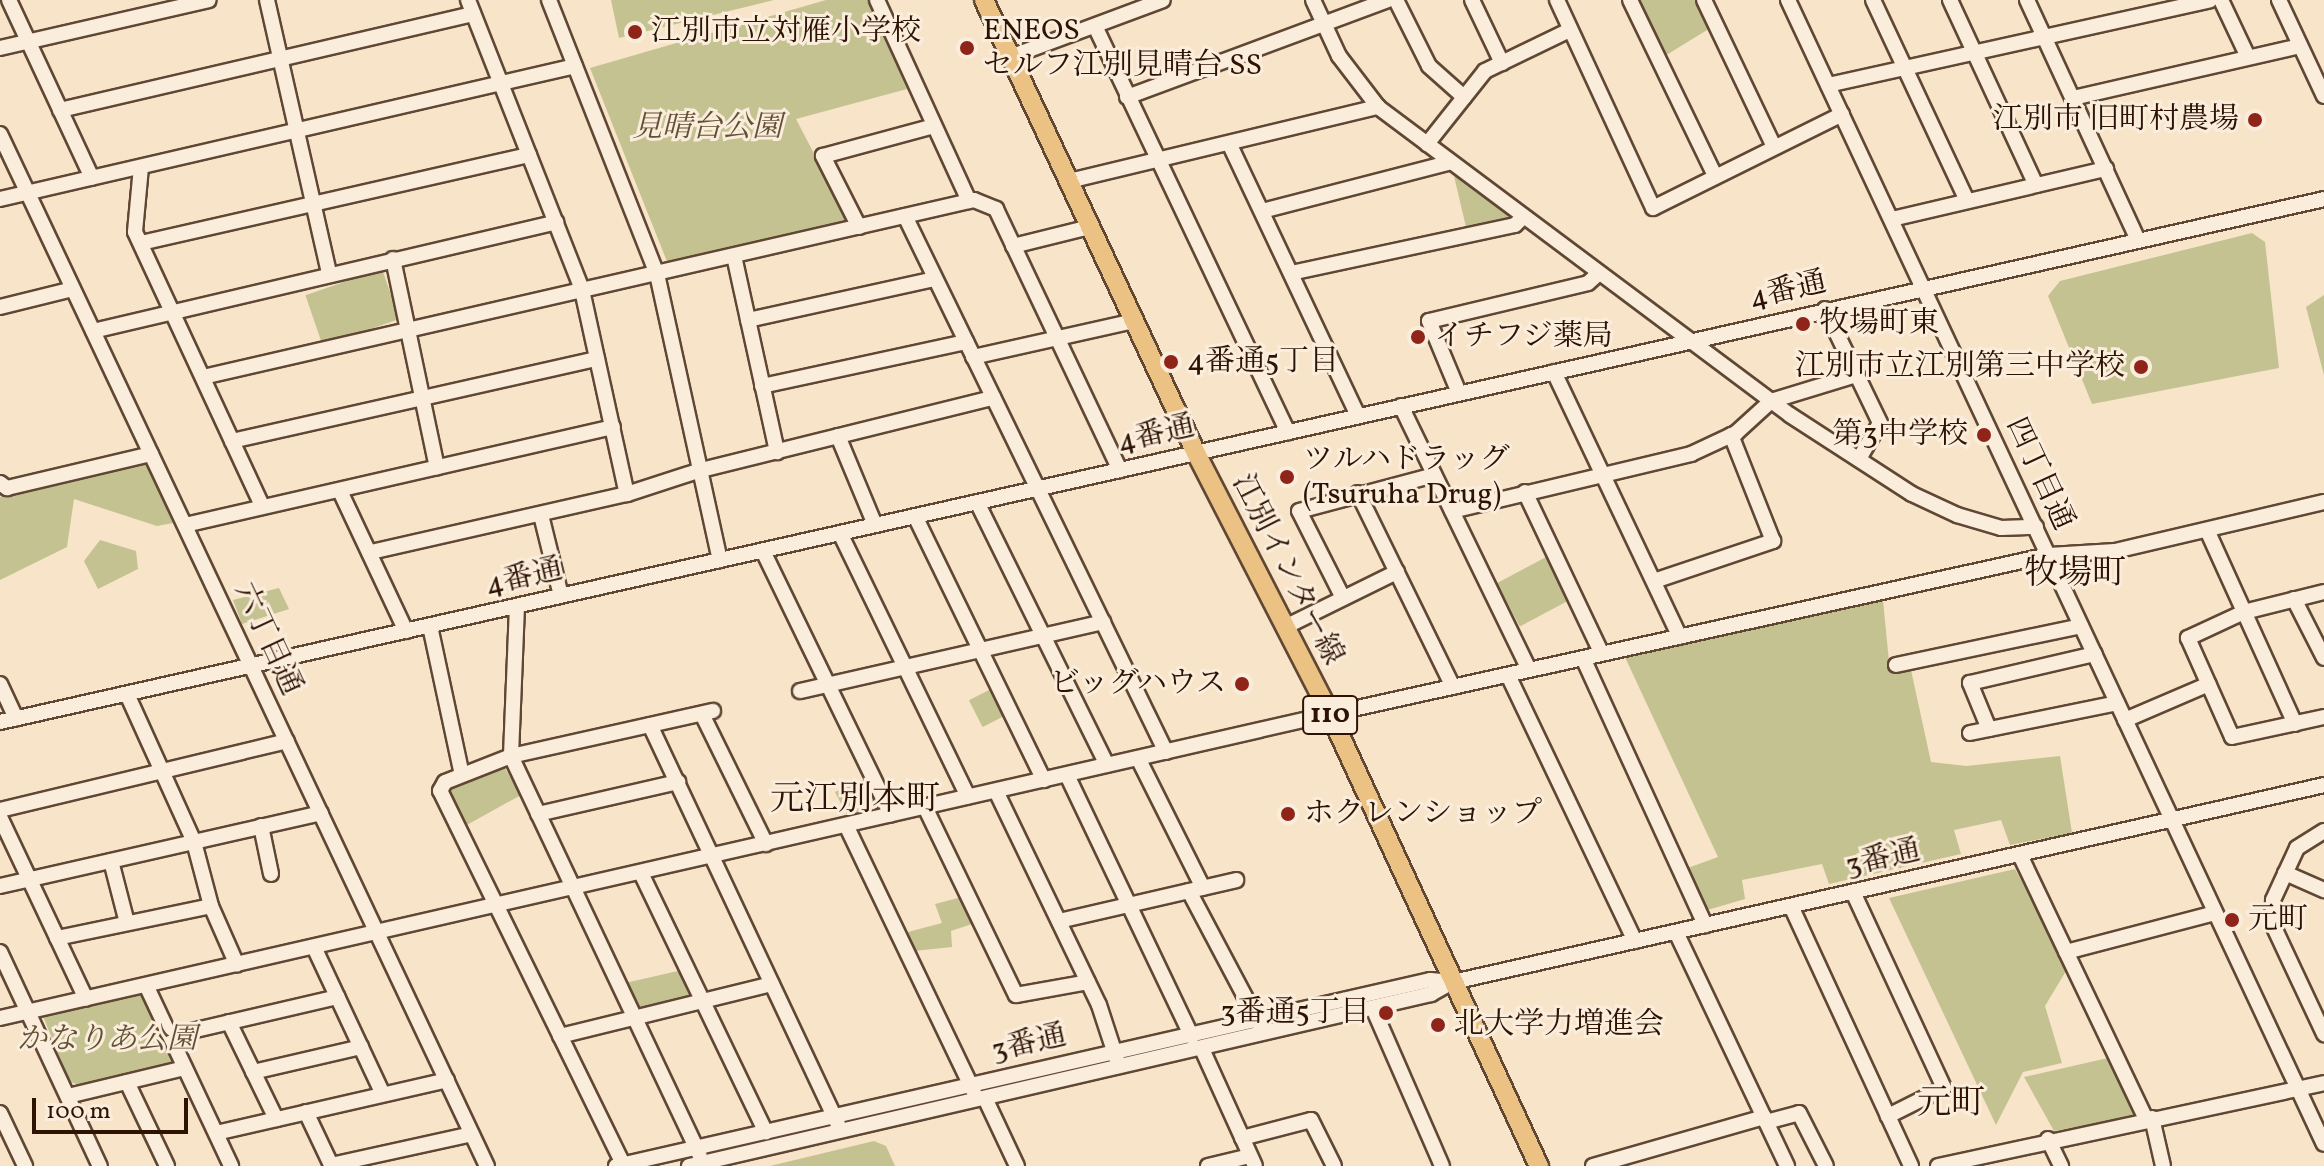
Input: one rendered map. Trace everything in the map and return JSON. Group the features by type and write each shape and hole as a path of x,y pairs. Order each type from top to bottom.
{"main road":[{"name":"江別インター線","path":"984,0 1196,453 1330,714 1539,1166"}],"street":[{"path":"9,0 92,178"},
{"path":"0,48 209,0"},
{"path":"267,0 329,274"},
{"path":"549,0 657,274 720,560"},
{"path":"895,0 879,4 969,201"},
{"path":"1010,57 1163,0"},
{"path":"1313,0 1339,56 1378,107 1598,274 1693,339 1771,401 1859,459 1957,515 2001,528 2036,527"},
{"path":"1127,97 1388,0"},
{"path":"1396,0 1429,66 1464,97"},
{"path":"1472,0 1502,63"},
{"path":"1557,0 1653,208 1842,114"},
{"path":"1630,0 1715,176"},
{"path":"1704,0 1774,147"},
{"name":"四丁目通","path":"1788,0 2324,1144"},
{"path":"1873,0 1967,201"},
{"path":"1950,0 2036,185"},
{"path":"2027,0 2138,240"},
{"path":"1828,85 2210,0"},
{"path":"2221,0 2248,57"},
{"path":"2279,0 2324,96"},
{"path":"60,110 281,58 471,7 582,290 627,494"},
{"path":"1095,26 1156,160 1288,432"},
{"path":"1427,144 1485,71 1570,30"},
{"path":"2073,98 2300,46"},
{"path":"0,199 575,66"},
{"path":"1069,181 1378,107"},
{"path":"859,227 823,156 934,126"},
{"name":"六丁目通","path":"0,134 487,1166"},
{"path":"1229,143 1358,416"},
{"path":"141,243 529,155"},
{"path":"1262,211 1451,162"},
{"path":"141,167 135,232 262,506"},
{"path":"1892,219 2106,169"},
{"name":"4番通","path":"0,722 2324,199"},
{"path":"203,377 969,201 996,209 1120,470"},
{"path":"905,216 1166,752"},
{"path":"1291,273 1515,225 1523,217"},
{"path":"93,331 171,310 556,222"},
{"path":"1013,246 1090,227"},
{"path":"734,256 777,452"},
{"path":"393,259 437,467"},
{"path":"1459,393 1429,321 1588,283 1598,274"},
{"path":"748,320 935,279"},
{"path":"0,307 73,289"},
{"path":"1825,309 1880,423 1859,459"},
{"path":"973,357 1134,321"},
{"path":"762,386 966,342"},
{"path":"232,441 597,359"},
{"path":"1554,372 1680,637"},
{"path":"1452,511 1602,472 1691,454 1731,435 1771,401 1856,375"},
{"path":"371,552 627,494 701,470 993,398"},
{"path":"1401,406 1529,670"},
{"path":"185,525 613,427"},
{"path":"1654,581 1773,541 1731,435"},
{"path":"838,436 875,525"},
{"path":"0,483 7,488 151,454"},
{"path":"1343,598 1299,511 1434,475"},
{"path":"340,491 406,631"},
{"path":"1525,492 1602,654"},
{"path":"1358,493 1453,687"},
{"path":"977,502 1107,765"},
{"path":"0,1018 1330,714 2049,555 2115,551 2324,502"},
{"path":"541,515 561,596"},
{"path":"915,516 1044,780"},
{"path":"2207,530 2295,724"},
{"path":"840,533 968,797"},
{"path":"763,551 891,815"},
{"path":"1285,627 1397,572"},
{"path":"2324,592 2244,612 2188,638 2232,737 2324,717"},
{"path":"2294,599 2324,658"},
{"path":"517,606 511,756 632,1018 697,1148 696,1164"},
{"path":"800,691 1103,622"},
{"path":"430,626 462,775"},
{"path":"1896,665 2081,626"},
{"path":"1989,729 1970,683 2095,654"},
{"path":"1583,658 1705,925"},
{"path":"1508,675 1635,941"},
{"path":"0,684 16,718"},
{"path":"2125,720 2209,684"},
{"path":"127,694 194,842 211,906 237,965"},
{"path":"1970,733 2117,703"},
{"path":"621,1165 440,791 445,782 511,756 708,712 766,844"},
{"path":"650,725 838,1125"},
{"path":"0,810 287,741"},
{"path":"1138,758 1196,890 1265,1034"},
{"path":"1067,775 1192,1037"},
{"path":"538,814 678,782"},
{"name":"3番通","path":"621,1165 766,1133 838,1125 1119,1068 1431,994 1453,982 2324,785"},
{"path":"996,791 1088,982 1119,1068"},
{"path":"925,807 1016,995 1088,982"},
{"path":"0,886 321,813"},
{"path":"0,817 86,999"},
{"path":"846,825 970,1084 981,1098 1017,1166"},
{"path":"261,826 271,874"},
{"path":"2324,831 2297,848 2273,900 2272,923 2324,1034"},
{"path":"2020,855 2149,1119 2163,1166"},
{"path":"111,861 127,923"},
{"path":"641,873 766,1133"},
{"path":"2285,873 2324,890"},
{"path":"1059,921 1236,880"},
{"path":"1853,892 1944,1088 1888,1116"},
{"path":"57,938 211,906"},
{"path":"1791,906 1911,1166"},
{"path":"2066,952 2215,913"},
{"path":"1676,932 1787,1166"},
{"path":"314,947 383,1094"},
{"path":"0,952 100,1166"},
{"name":"3番通","path":"696,1164 970,1084 1114,1051 1192,1037 1430,980 1453,982"},
{"path":"560,1036 772,984"},
{"path":"146,985 231,1166"},
{"path":"2310,1004 2324,994"},
{"path":"170,1036 338,997"},
{"path":"1373,1008 1442,1166"},
{"path":"229,1022 276,1119"},
{"path":"253,1072 361,1047"},
{"path":"1202,1049 1253,1161 1208,1166"},
{"path":"68,1096 185,1068"},
{"path":"216,1133 447,1080"},
{"path":"127,1082 167,1166"},
{"path":"1938,1166 1985,1161 2048,1139 2324,1083"},
{"path":"306,1112 331,1165 472,1134"},
{"path":"1593,1166 1765,1119 1799,1113 1826,1166"},
{"path":"1242,1138 1311,1120 1334,1166"},
{"path":"2,1121 25,1166"},
{"path":"2048,1139 2061,1166"}],"green space":[{"path":"611,0 774,0 619,38"},
{"name":"見晴台公園","path":"826,0 870,0 907,89 796,119 846,215 845,221 668,264 590,68"},
{"path":"1635,0 1700,0 1712,27 1663,57"},
{"path":"1454,176 1467,181 1509,215 1504,221 1466,227"},
{"path":"2252,233 2265,242 2279,368 2092,404 2048,296 2060,281"},
{"path":"382,269 399,319 323,345 305,295"},
{"path":"2324,295 2324,375 2306,307"},
{"path":"146,463 173,523 157,526 74,499 67,547 0,580 0,497"},
{"path":"100,540 136,551 138,569 98,589 84,561"},
{"path":"1548,556 1571,599 1520,626 1497,583"},
{"path":"279,588 289,609 242,624 233,600"},
{"path":"1883,600 1890,672 1911,670 1931,762 1966,766 2060,756 2072,833 2010,845 2001,820 1954,830 1961,854 1829,884 1822,864 1742,880 1745,899 1704,911 1685,869 1718,857 1624,655"},
{"path":"993,688 1007,715 983,727 969,700"},
{"path":"503,765 521,795 465,826 449,792 452,785"},
{"path":"868,778 879,802 875,810 847,815 835,792"},
{"path":"2015,869 2069,966 2045,1006 2062,1063 2023,1072 1996,1125 1889,898"},
{"path":"962,897 975,923 951,931 952,947 914,951 908,932 942,923 935,904"},
{"path":"678,971 690,997 687,1001 641,1012 636,1007 625,983"},
{"name":"かなりあ公園","path":"138,994 145,998 174,1061 170,1066 78,1085 69,1081 43,1016"},
{"path":"2108,1058 2136,1111 2131,1117 2054,1131 2024,1077"},
{"path":"874,1141 886,1146 895,1166 770,1166"}],"place":[{"name":"江別市立対雁小学校","path":"635,32"},
{"name":"ENEOS セルフ江別見晴台 SS","path":"967,48"},
{"name":"江別市 旧町村農場","path":"2255,120"},
{"name":"牧場町東","path":"1803,324"},
{"name":"イチフジ薬局","path":"1418,337"},
{"name":"4番通5丁目","path":"1171,362"},
{"name":"江別市立江別第三中学校","path":"2141,367"},
{"name":"第3中学校","path":"1984,435"},
{"name":"ツルハドラッグ (Tsuruha Drug)","path":"1287,477"},
{"name":"ビッグハウス","path":"1242,684"},
{"name":"ホクレンショップ","path":"1288,814"},
{"name":"元町","path":"2232,920"},
{"name":"3番通5丁目","path":"1386,1013"},
{"name":"北大学力増進会","path":"1438,1025"}],"district":[{"name":"牧場町","path":"2075,575"},
{"name":"元江別本町","path":"855,801"},
{"name":"元町","path":"1951,1105"}]}
